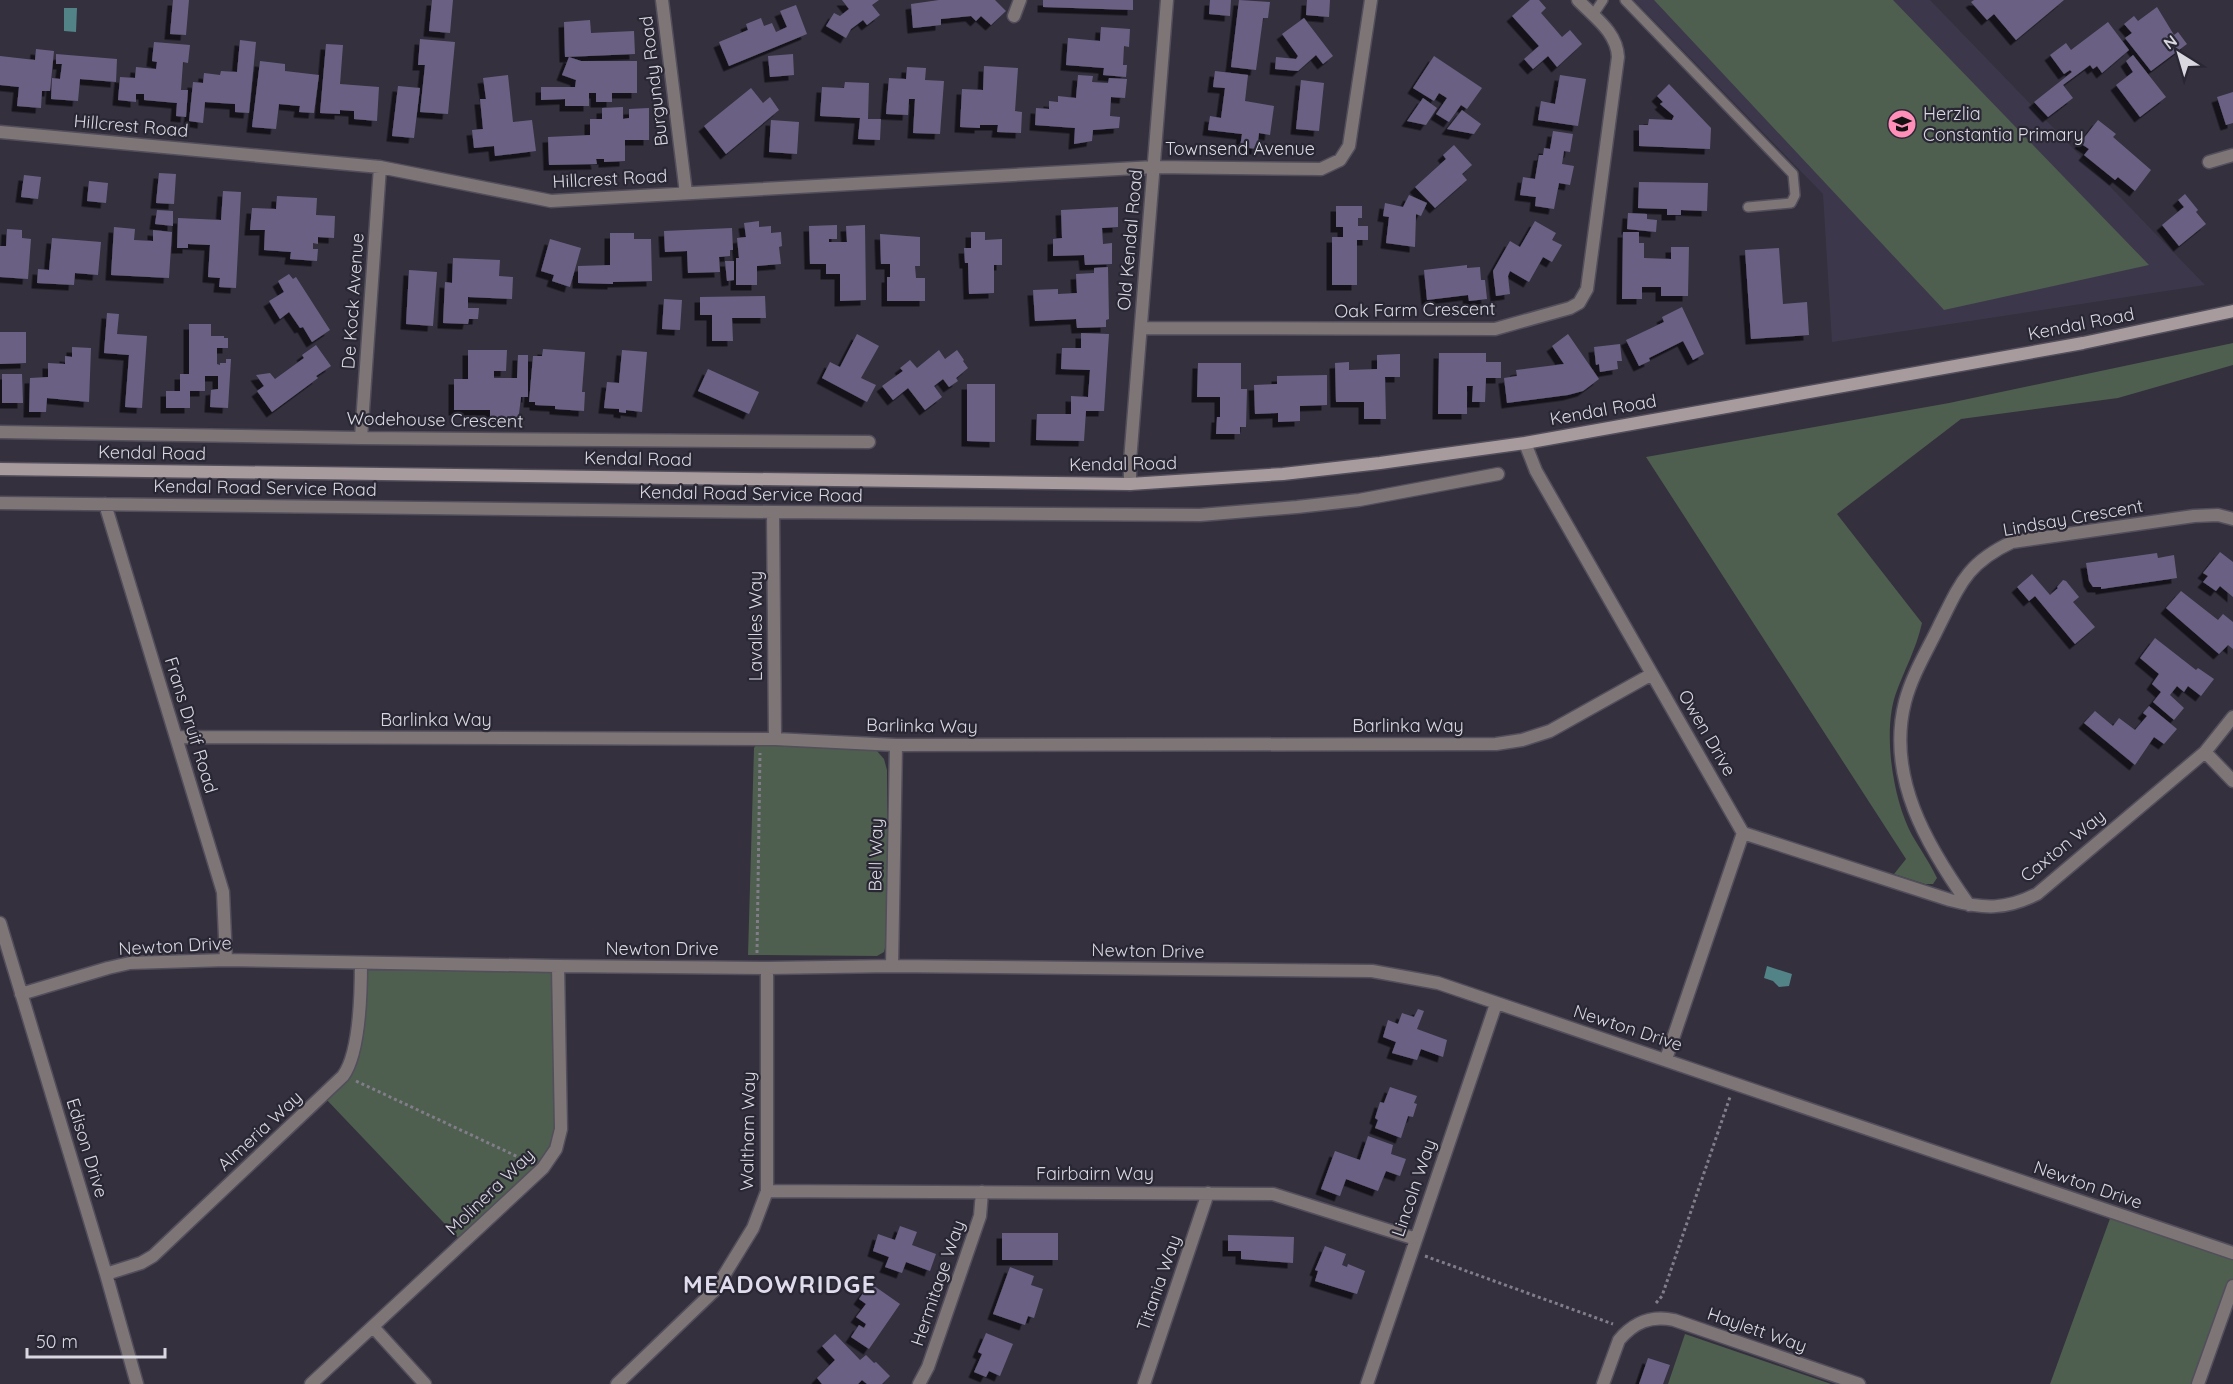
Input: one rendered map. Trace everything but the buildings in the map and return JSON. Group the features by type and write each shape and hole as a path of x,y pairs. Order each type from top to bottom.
{"main road":[{"name":"Kendal Road","path":"0,469 1130,484 1283,474 1380,463 1525,442 2083,343 2233,311"}],"street":[{"name":"Burgundy Road","path":"662,0 686,193"},
{"path":"1014,15 1020,0"},
{"name":"Old Kendal Road","path":"1130,484 1167,0"},
{"name":"Townsend Avenue","path":"1154,167 1321,169 1340,160 1351,138 1371,0"},
{"name":"Oak Farm Crescent","path":"1141,328 1495,329 1579,303 1587,289 1618,57 1614,38 1578,0"},
{"name":"Hillcrest Road","path":"0,132 380,167 551,201 1154,167"},
{"path":"2209,162 2233,155"},
{"name":"De Kock Avenue","path":"361,438 380,167"},
{"name":"Wodehouse Crescent","path":"0,432 361,438 869,442"},
{"name":"Owen Drive","path":"1525,442 1536,471 1743,833"},
{"name":"Kendal Road Service Road","path":"0,503 1200,515 1359,500 1498,474"},
{"name":"Frans Druif Road","path":"105,504 223,892 226,960"},
{"name":"Lavalles Way","path":"773,512 775,739"},
{"name":"Lindsay Crescent","path":"1969,905 1934,851 1915,815 1906,787 1901,757 1901,730 1905,702 1915,674 1962,580 1974,565 1991,552 2012,542 2194,516 2218,515 2233,519"},
{"name":"Barlinka Way","path":"176,737 775,739 896,745 1496,744 1522,740 1550,731 1652,674"},
{"name":"Caxton Way","path":"1743,833 1928,895 1969,905 2000,907 2018,903 2037,894 2205,752 2233,717"},
{"name":"Bell Way","path":"892,966 896,745"},
{"path":"2205,752 2233,781"},
{"path":"1666,1059 1743,833"},
{"name":"Edison Drive","path":"0,923 137,1384"},
{"name":"Newton Drive","path":"21,994 130,963 226,960 558,966 892,966 1372,971 1438,983 2233,1253"},
{"name":"Almeria Way","path":"106,1274 141,1263 153,1256 343,1076 354,1057 361,963"},
{"name":"Molinera Way","path":"311,1384 374,1328 543,1168 556,1149 561,1129 558,966"},
{"name":"Waltham Way","path":"617,1384 715,1290 753,1228 767,1191 762,967"},
{"name":"Lincoln Way","path":"1367,1384 1496,1004"},
{"name":"Fairbairn Way","path":"767,1191 1273,1194 1414,1245"},
{"name":"Hermitage Way","path":"919,1384 928,1367 980,1216 982,1192"},
{"name":"Titania Way","path":"1144,1384 1208,1193"},
{"path":"2198,1384 2233,1286"},
{"name":"Haylett Way","path":"1642,1321 1657,1317 1674,1320 1859,1384"},
{"path":"1603,1384 1619,1340 1629,1329 1642,1321"},
{"path":"374,1328 425,1384"}],"lane":[{"path":"1593,15 1603,0"},
{"path":"1625,0 1792,174 1796,195 1791,203 1748,207"}],"path":[{"path":"760,739 762,967"},
{"path":"343,1076 543,1168"},
{"path":"1642,1321 1662,1296 1734,1084"},
{"path":"1414,1245 1629,1329"}],"shaded area":[{"name":"Herzlia Constantia Primary","path":"1634,0 1930,0 2205,285 1832,342 1823,194"},
{"name":"Herzlia Constantia Primary","path":"1654,0 1893,0 2149,265 1944,310"},
{"path":"64,8 77,8 76,32 64,31"},
{"path":"2233,343 2233,365 2118,398 1961,419 1837,514 1922,623 1917,642 1895,696 1890,747 1895,786 1905,821 1937,878 1933,884 1925,884 1894,874 1906,859 1646,457 1949,403"},
{"path":"760,739 877,751 884,759 887,770 887,940 884,952 877,956 748,955 754,748"},
{"path":"362,963 557,966 557,1137 542,1167 463,1243 325,1098 349,1075 359,1053"},
{"path":"1767,966 1792,974 1789,986 1779,987 1773,981 1764,978"},
{"path":"2112,1213 2233,1253 2233,1286 2198,1384 2050,1384"},
{"path":"1685,1334 1831,1384 1668,1384"}],"place":[{"name":"Herzlia Constantia Primary","path":"1902,124"}],"district":[{"name":"MEADOWRIDGE","path":"780,1285"}]}
